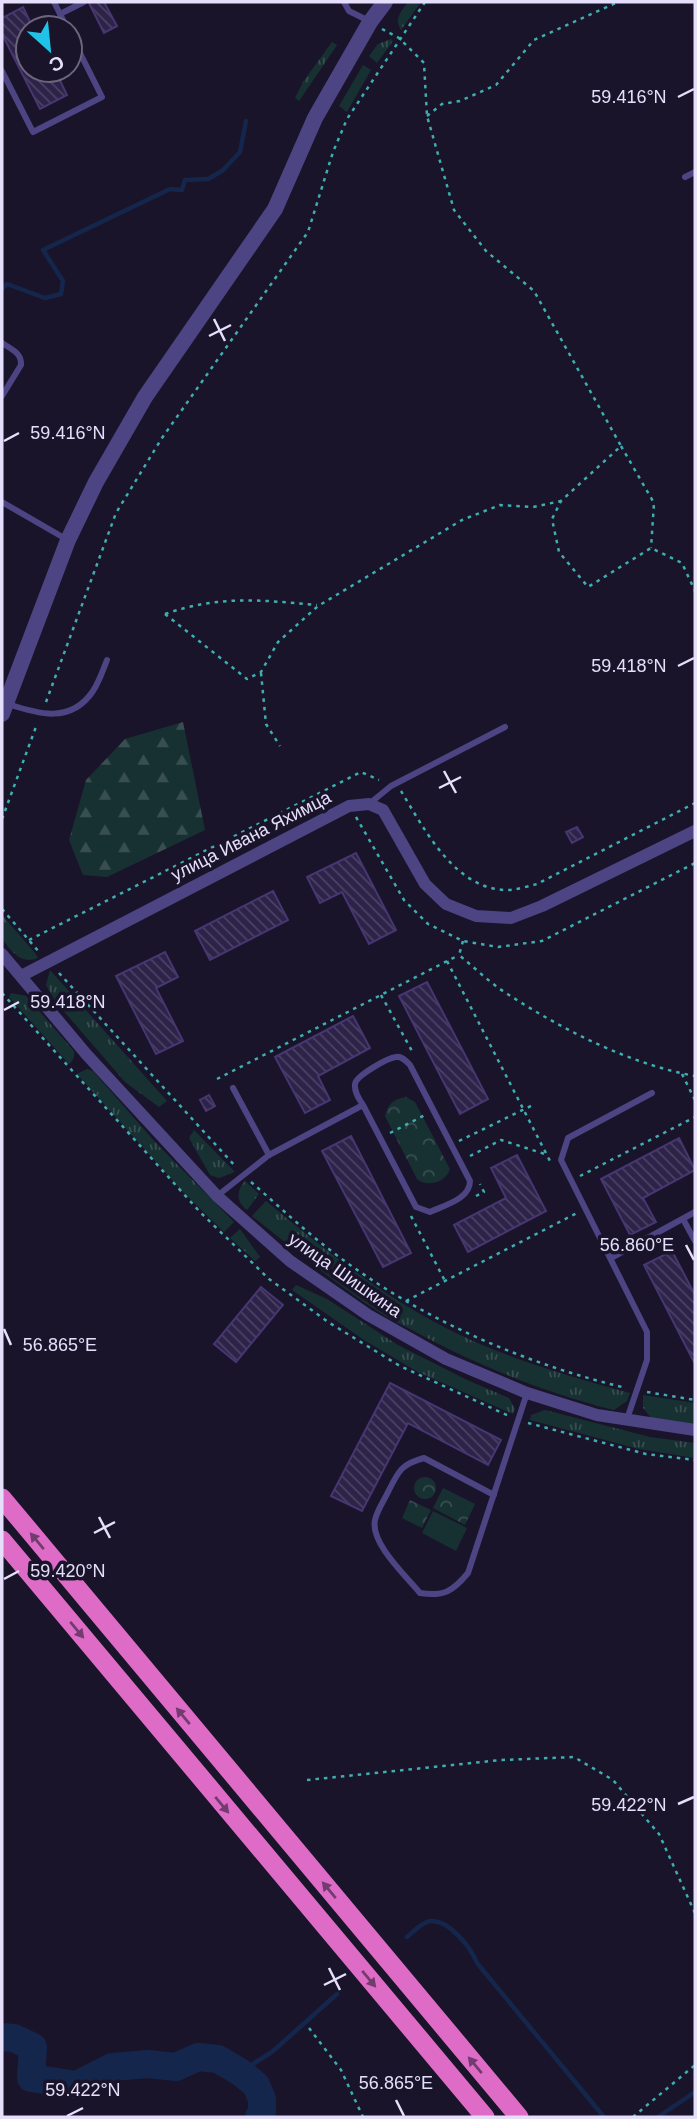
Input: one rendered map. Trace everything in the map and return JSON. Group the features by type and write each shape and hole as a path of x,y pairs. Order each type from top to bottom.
{"highway":[{"path":"2,1498 519,2117"},
{"path":"2,1540 485,2117"}],"street":[{"path":"4,709 68,540 96,482 145,397 275,209 315,118 370,22 385,2"},
{"path":"369,804 383,810 425,884 446,904 476,916 511,918 542,906 695,831"},
{"name":"улица Ивана Яхимца","path":"21,976 349,806 369,804"},
{"name":"улица Шишкина","path":"2,954 87,1055 217,1196 290,1261 368,1315 446,1359 527,1394 597,1415 695,1430"}],"lane":[{"path":"54,2 60,14 84,2"},
{"path":"344,2 349,11 370,22"},
{"path":"2,71 33,132 102,97 84,61"},
{"path":"685,177 695,172"},
{"path":"2,344 19,354 22,359 2,396"},
{"path":"2,502 68,540"},
{"path":"4,709 41,715 63,713 80,705 93,691 107,660"},
{"path":"369,804 391,786 505,727"},
{"path":"396,1057 404,1058 434,1111 470,1181 470,1189 465,1195 430,1213 416,1207 355,1091 354,1083 358,1076 396,1057"},
{"path":"233,1088 269,1155"},
{"path":"627,1419 648,1360 648,1332 561,1160 568,1138 652,1093"},
{"path":"217,1196 269,1155 363,1105"},
{"path":"611,1258 695,1212"},
{"path":"683,1219 695,1241"},
{"path":"494,1495 424,1458 409,1462 398,1472 375,1519 374,1532 379,1543 420,1593 436,1596 456,1587 468,1573 494,1495 527,1394"}],"path":[{"path":"2,819 116,513 162,438 308,232 333,152 347,119 425,2"},
{"path":"427,116 442,104 460,101 496,85 534,40 618,2"},
{"path":"370,22 399,38 424,63 427,116 454,210 486,251 534,291 654,503 652,548"},
{"path":"621,446 561,501 552,519 559,552 588,587 652,548"},
{"path":"318,606 243,598 193,604 165,614 247,679 261,672 278,642 318,606 462,520 500,505 533,507 561,501"},
{"path":"652,548 682,563 695,591"},
{"path":"261,672 266,724 280,746"},
{"path":"29,940 361,772 401,791 422,826 453,867 484,886 509,890 537,884 695,803"},
{"path":"349,806 404,900 428,924 463,941 498,947 542,941 695,863"},
{"path":"2,909 242,1175 315,1239 406,1301 483,1342 592,1380 695,1400"},
{"path":"217,1079 459,955 463,941"},
{"path":"459,955 508,994 572,1031 662,1070 695,1076"},
{"path":"447,961 553,1165"},
{"path":"682,1074 695,1100"},
{"path":"458,1141 535,1104"},
{"path":"380,1138 434,1111"},
{"path":"571,1180 695,1117"},
{"path":"467,1157 501,1140 548,1155"},
{"path":"406,1301 577,1214 572,1204"},
{"path":"410,1215 445,1281"},
{"path":"307,1780 501,1760 574,1757 613,1780 659,1834 695,1913"},
{"path":"309,2028 341,2070 363,2117"},
{"path":"633,2117 695,2065"}],"green space":[{"path":"408,2 421,2 401,30 398,19"},
{"path":"391,39 393,41 377,63 369,56 378,44"},
{"path":"332,42 337,45 299,101 295,98 303,82"},
{"path":"363,65 371,70 347,112 339,106"},
{"path":"183,722 205,830 107,877 83,875 69,840 86,780 125,739"},
{"path":"2,915 38,958 26,960 9,948 2,939"},
{"path":"50,970 167,1101 159,1107 125,1082 55,1001 46,985"},
{"path":"11,993 26,996 74,1051 69,1064 9,997"},
{"path":"87,1069 93,1071 156,1143 234,1222 224,1232 182,1191 77,1074"},
{"path":"406,1097 415,1102 450,1169 445,1177 436,1182 426,1183 417,1179 385,1116 392,1103"},
{"path":"194,1130 235,1172 219,1178 210,1175 189,1138"},
{"path":"245,1181 259,1194 247,1210 238,1196"},
{"path":"266,1201 346,1265 431,1320 509,1356 630,1393 627,1401 614,1410 536,1386 461,1355 387,1317 330,1278 252,1216"},
{"path":"240,1229 260,1257 255,1261 230,1238"},
{"path":"296,1285 327,1299 398,1345 509,1398 515,1409 513,1414 418,1372 364,1340 292,1290"},
{"path":"643,1395 695,1403 695,1425 653,1420 643,1408"},
{"path":"545,1410 650,1437 695,1443 695,1458 639,1449 530,1420 531,1415"},
{"path":"425,1477 433,1480 436,1488 433,1496 425,1499 417,1496 414,1488 417,1480"},
{"path":"443,1488 475,1504 465,1525 433,1508"},
{"path":"410,1500 431,1510 422,1528 402,1518"},
{"path":"433,1511 467,1528 456,1551 422,1533"}],"building":[{"path":"104,2 117,26 104,33 89,3"},
{"path":"23,7 26,14 14,14 14,58 2,34 2,18"},
{"path":"27,84 62,84 67,95 40,109"},
{"path":"577,827 583,837 572,843 566,832"},
{"path":"356,853 396,930 369,944 342,892 320,903 307,877"},
{"path":"273,891 288,920 210,960 195,931"},
{"path":"165,952 178,977 156,988 183,1041 156,1054 116,976"},
{"path":"427,982 488,1099 460,1114 399,996"},
{"path":"353,1016 370,1048 318,1076 330,1100 305,1113 275,1057"},
{"path":"209,1095 215,1106 206,1111 200,1100"},
{"path":"351,1136 411,1253 383,1267 322,1151"},
{"path":"679,1138 695,1170 643,1198 656,1222 630,1235 601,1179"},
{"path":"517,1155 546,1211 468,1252 454,1225 506,1198 491,1168"},
{"path":"672,1251 695,1295 695,1364 644,1265"},
{"path":"261,1287 283,1305 236,1362 214,1344"},
{"path":"390,1383 501,1440 488,1465 408,1423 362,1511 331,1496"}],"waterway":[{"path":"2,289 7,284 45,298 61,294 63,281 43,250 170,189 182,190 185,180 208,179 222,171 240,152 246,121"},
{"path":"407,1937 430,1921 452,1929 604,2117"},
{"path":"240,2072 272,2052 337,1994"},
{"path":"2,2037 14,2038 33,2047 31,2078 77,2085 112,2067 148,2064 176,2067 198,2057 218,2059 256,2085 262,2099 262,2112 259,2117"},
{"path":"658,2117 695,2092"}]}
